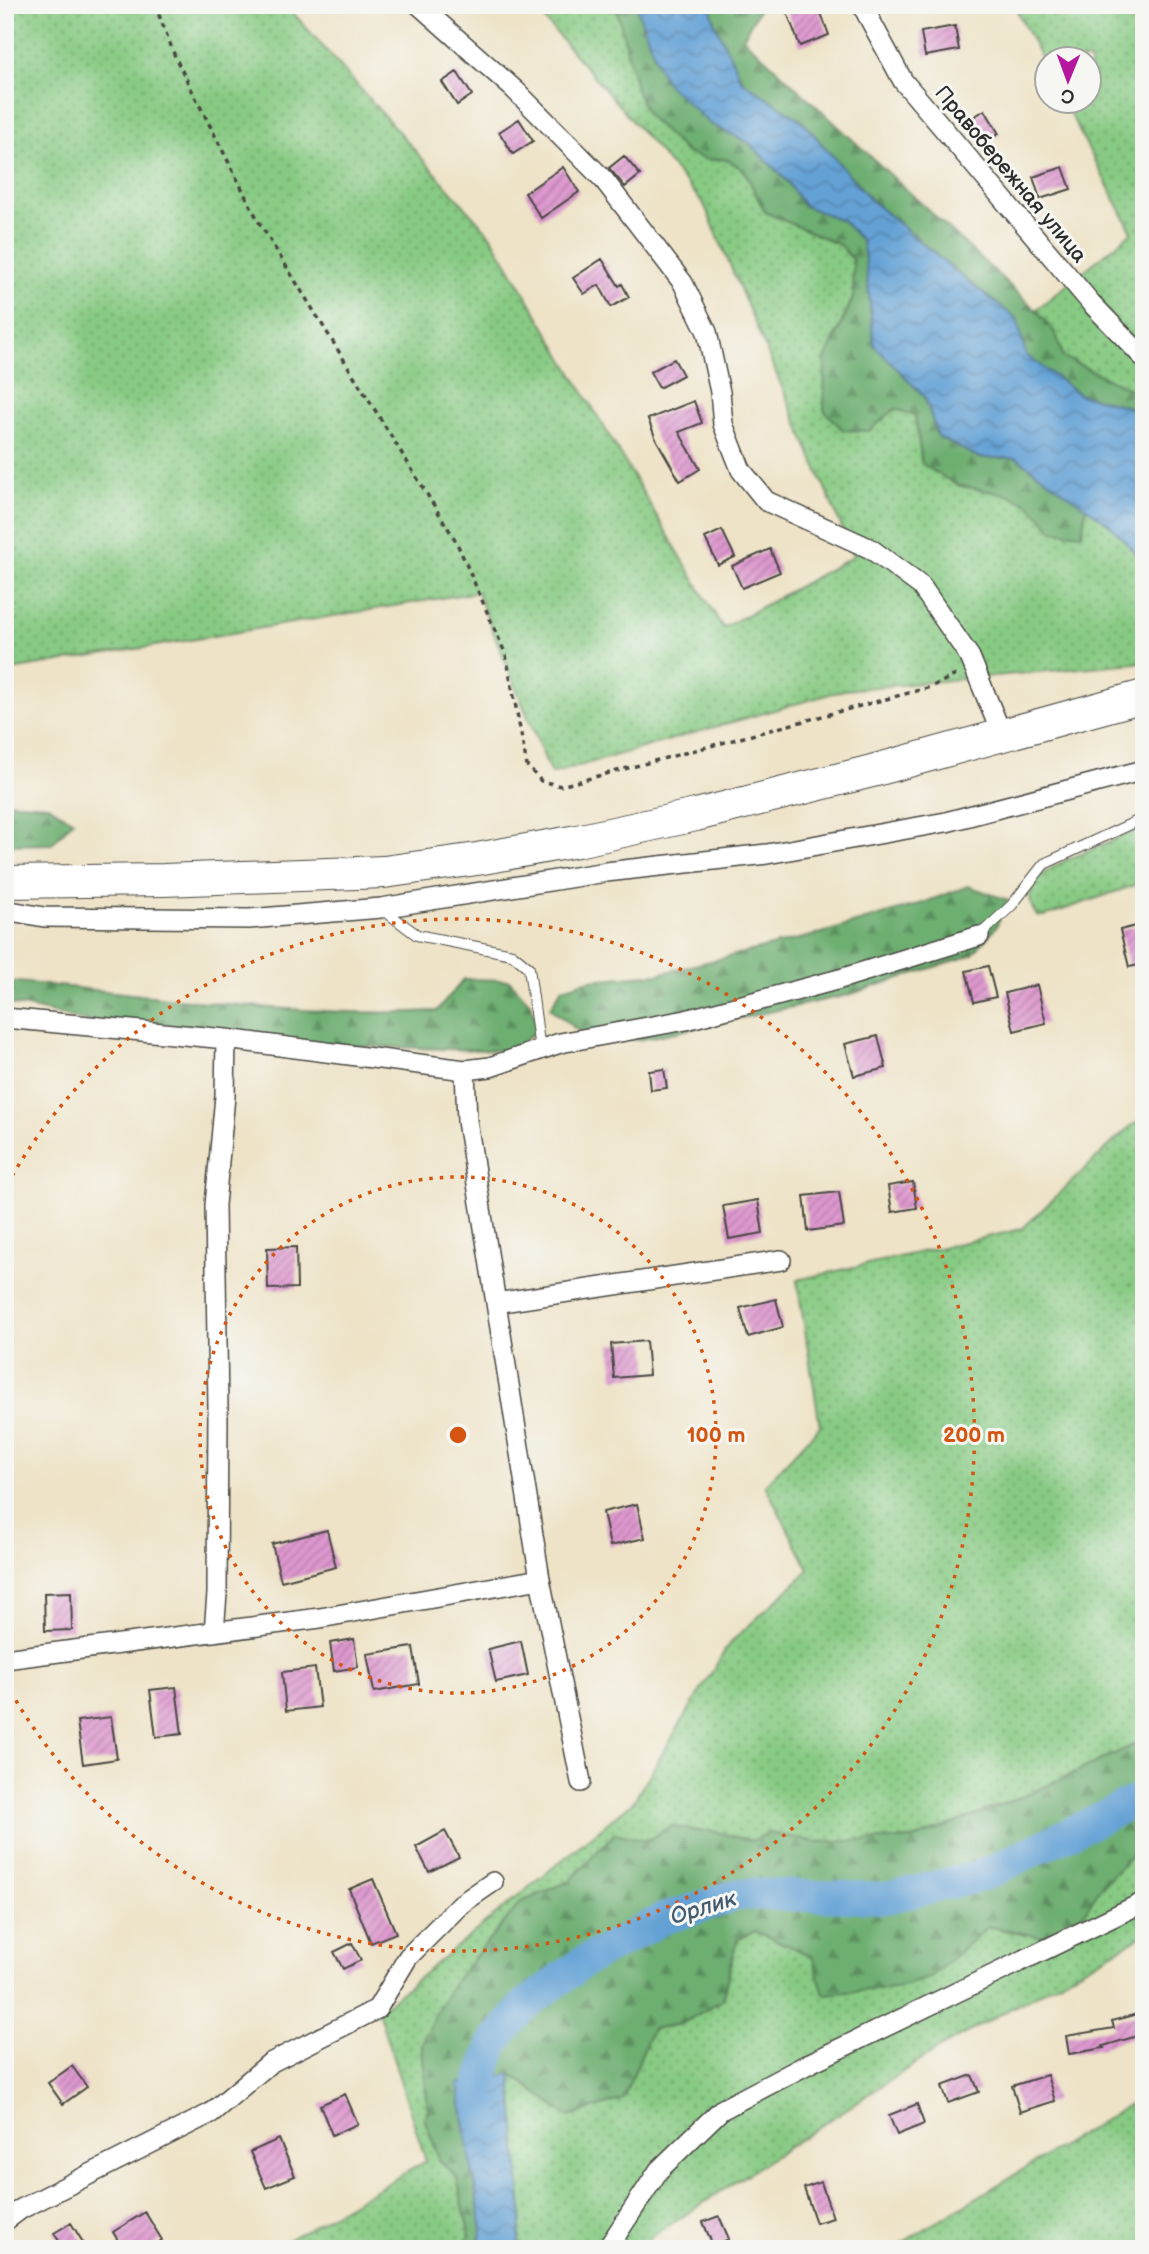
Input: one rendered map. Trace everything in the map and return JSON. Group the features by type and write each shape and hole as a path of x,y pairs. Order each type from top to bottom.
{"highway":[{"path":"5,882 358,873 477,859 696,815 1144,696"}],"street":[{"path":"419,5 515,90 604,180 683,283 707,332 720,392 723,424 741,470 766,501 871,549 921,586 970,657 1002,735"},
{"name":"Правобережная улица","path":"862,5 903,81 1083,293 1144,359"},
{"path":"5,910 44,917 249,919 381,908 606,872 767,854 946,822 1144,770"},
{"path":"5,1018 226,1039 465,1070 490,1067 560,1043 699,1017 841,979 979,936"},
{"path":"214,1632 217,1594 218,1449 215,1205 225,1096 226,1039"},
{"path":"465,1070 467,1121 540,1579 581,1782"},
{"path":"496,1303 781,1260"},
{"path":"5,1659 320,1618 540,1579"},
{"path":"5,2221 21,2208 211,2113 270,2063 377,2009 408,1957 461,1904 492,1882"},
{"path":"607,2249 659,2170 721,2110 822,2057 1144,1902"}],"lane":[{"path":"979,936 1012,905 1044,864 1144,818"},
{"path":"381,908 417,934 512,954 529,968 540,1051"}],"path":[{"path":"155,5 176,59 260,224 456,541 506,654 527,766 541,781 561,786 574,783 931,687 974,666"}],"green space":[{"path":"5,5 286,5 491,236 723,628 854,556 704,204 532,5 613,5 708,160 726,159 744,170 765,212 840,245 853,260 853,298 825,360 895,409 915,415 922,464 957,485 1009,495 1029,504 1054,531 1082,533 1086,507 1109,524 1144,562 1144,662 844,690 551,774 477,592 5,671"},
{"path":"613,5 636,5 658,65 710,124 748,142 787,181 804,206 842,220 862,241 874,345 925,397 938,437 980,458 1017,458 1086,507 1082,534 1054,531 1029,504 1009,495 957,485 922,464 915,415 895,409 869,431 843,430 824,410 825,360 853,298 853,260 840,245 765,212 744,170 726,159 708,160 687,153 647,115 637,92 617,10"},
{"path":"710,5 761,5 743,38 1036,310 1056,334 1063,357 1144,396 1144,418 1129,407 1079,394 1025,355 1017,319 871,200 802,121 742,81 715,24"},
{"path":"1018,5 1144,5 1144,396 1063,357 1056,334 1036,310 1132,232 1071,116 1104,116 1104,46 1035,46 1018,13"},
{"path":"5,802 48,805 73,821 52,844 5,845"},
{"path":"1144,827 1144,882 1045,916 1037,916 1031,903 1031,891 1046,872 1070,858"},
{"path":"968,886 1008,900 996,927 972,955 848,995 638,1040 596,1036 577,1030 550,1008 562,988 590,980 659,974 815,935 920,904"},
{"path":"464,979 509,980 530,1003 538,1028 515,1051 320,1044 125,1029 5,1004 5,981 275,1008 437,1011"},
{"path":"1144,1117 1144,1740 1029,1794 914,1839 816,1842 769,1833 752,1841 712,1831 670,1826 647,1841 615,1833 570,1881 521,1902 422,2045 428,2109 440,2161 457,2178 470,2236 459,2249 272,2249 426,2161 378,2011 633,1802 729,1644 809,1570 765,1485 820,1426 797,1280 1022,1229 1126,1130"},
{"path":"1144,1740 1144,1843 1100,1888 1079,1921 1042,1937 988,1926 930,1978 895,1988 824,1994 812,1956 755,1931 737,1940 722,2000 681,2024 652,2029 623,2099 569,2117 511,2074 458,2084 482,2229 477,2249 459,2249 470,2236 457,2178 440,2161 424,2118 428,2109 422,2045 435,2014 453,1983 521,1902 570,1881 615,1833 647,1841 670,1826 712,1831 752,1841 769,1833 816,1842 914,1839 1029,1794"},
{"path":"1142,1842 1144,1935 939,2048 650,2238 647,2249 518,2249 522,2216 511,2074 569,2117 622,2099 652,2029 681,2024 722,2000 737,1939 755,1931 812,1956 960,1950 988,1926 1024,1935 1079,1921 1100,1888"},
{"path":"1144,2096 1144,2249 892,2249"}],"water":[{"path":"636,5 710,5 715,24 742,81 802,121 871,200 1017,319 1026,355 1079,394 1129,407 1144,418 1144,562 1109,524 1017,458 980,458 938,437 925,397 874,345 862,241 842,220 804,206 787,181 748,142 710,124 667,84"},
{"path":"511,2074 522,2216 518,2249 477,2249 482,2229 458,2084"}],"building":[{"path":"784,5 818,5 829,35 800,46"},
{"path":"955,26 959,50 925,56 921,32"},
{"path":"457,72 472,95 457,105 442,82"},
{"path":"985,110 999,134 982,144 967,121"},
{"path":"519,119 533,141 513,154 499,132"},
{"path":"624,156 640,175 625,187 609,168"},
{"path":"563,167 579,192 541,218 525,193"},
{"path":"1063,167 1071,189 1040,199 1033,177"},
{"path":"602,259 629,297 611,307 599,285 584,294 573,278"},
{"path":"674,359 683,375 659,388 650,372"},
{"path":"694,401 702,423 679,432 700,469 680,481 648,419"},
{"path":"722,530 735,557 718,565 705,538"},
{"path":"770,549 780,572 742,588 732,566"},
{"path":"1144,924 1144,964 1129,967 1120,930"},
{"path":"988,966 996,997 974,1002 966,971"},
{"path":"1037,985 1046,1023 1014,1031 1005,993"},
{"path":"878,1036 886,1068 854,1076 845,1044"},
{"path":"664,1069 667,1088 651,1090 649,1071"},
{"path":"913,1182 917,1208 892,1212 888,1186"},
{"path":"839,1192 844,1226 808,1231 804,1196"},
{"path":"758,1200 763,1233 729,1239 723,1206"},
{"path":"296,1247 297,1288 268,1289 267,1248"},
{"path":"776,1299 783,1327 748,1337 740,1308"},
{"path":"646,1341 649,1375 614,1378 611,1344"},
{"path":"637,1504 645,1538 610,1546 603,1512"},
{"path":"327,1530 336,1567 281,1581 272,1544"},
{"path":"71,1592 72,1630 45,1631 44,1593"},
{"path":"354,1639 358,1667 334,1671 330,1643"},
{"path":"521,1641 528,1675 496,1682 488,1649"},
{"path":"413,1647 419,1684 374,1692 367,1654"},
{"path":"315,1668 320,1707 286,1711 282,1672"},
{"path":"176,1687 182,1734 156,1737 150,1690"},
{"path":"111,1717 117,1759 83,1764 77,1721"},
{"path":"445,1831 459,1857 429,1872 416,1847"},
{"path":"373,1879 396,1933 371,1943 349,1889"},
{"path":"352,1943 361,1960 343,1969 334,1952"},
{"path":"1144,2012 1144,2034 1103,2046 1104,2048 1069,2054 1066,2036 1114,2028 1112,2021"},
{"path":"72,2066 87,2087 63,2104 48,2083"},
{"path":"972,2075 979,2092 948,2103 942,2086"},
{"path":"1047,2075 1055,2101 1020,2112 1012,2086"},
{"path":"345,2094 358,2124 332,2135 320,2105"},
{"path":"917,2104 924,2124 897,2135 889,2115"},
{"path":"279,2139 295,2176 266,2188 250,2152"},
{"path":"821,2182 833,2218 816,2223 804,2188"},
{"path":"145,2212 162,2240 149,2249 123,2249 113,2232"},
{"path":"719,2216 729,2239 713,2246 703,2222"},
{"path":"71,2223 84,2244 75,2249 64,2249 54,2233"}],"waterway":[{"name":"Орлик","path":"483,2119 478,2090 493,2044 524,2006 585,1961 663,1919 740,1894 886,1898 981,1876 1144,1797"}]}
